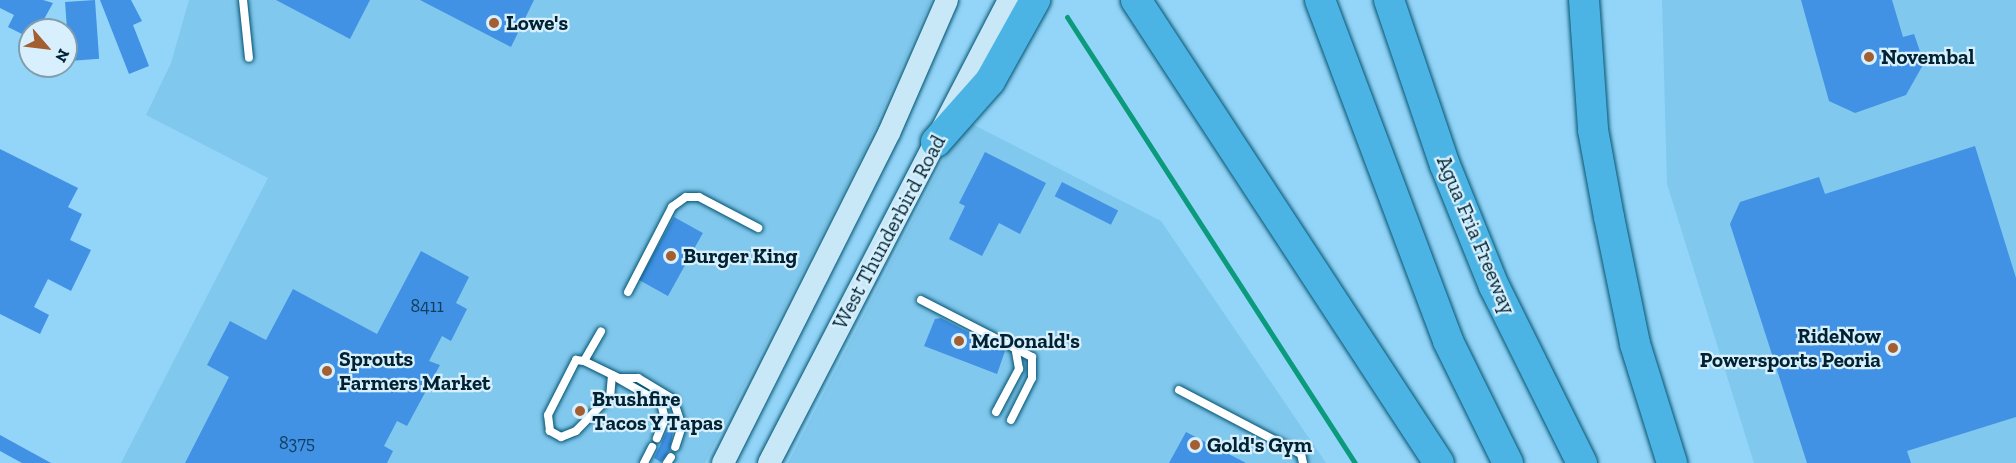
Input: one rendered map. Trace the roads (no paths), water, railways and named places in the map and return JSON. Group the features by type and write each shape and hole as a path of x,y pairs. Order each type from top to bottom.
{"highway":[{"path":"936,142 990,81 1035,0"},
{"path":"1136,0 1439,463"},
{"path":"1320,0 1448,340 1508,463"},
{"name":"Agua Fria Freeway","path":"1389,0 1445,165 1494,286 1582,463"},
{"path":"1584,0 1593,130 1609,217 1635,344 1672,463"}],"main road":[{"name":"West Thunderbird Road","path":"723,463 889,133 947,0"},
{"name":"West Thunderbird Road","path":"769,463 1010,0"}],"lane":[{"path":"243,0 249,58"},
{"path":"628,292 672,207 686,197 699,197 758,228"},
{"path":"921,300 1015,346 1032,357 1034,370 1011,420"},
{"path":"584,361 601,331"},
{"path":"996,412 1019,369 1015,346"},
{"path":"615,377 610,396 568,437 555,435 547,426 548,415 576,360 584,361 615,377 661,403 665,419 657,438"},
{"path":"615,377 638,378 673,399 682,418 675,447"},
{"path":"1179,390 1301,454 1303,463"},
{"path":"644,463 652,447"}],"waterway":[{"path":"1067,17 1355,463"}],"place":[{"name":"Lowe's","path":"494,23"},
{"name":"Novembal","path":"1869,57"},
{"name":"Burger King","path":"671,256"},
{"name":"McDonald's","path":"959,341"},
{"name":"RideNow Powersports Peoria","path":"1893,348"},
{"name":"Sprouts Farmers Market","path":"327,371"},
{"name":"Brushfire Tacos Y Tapas","path":"580,411"},
{"name":"Gold's Gym","path":"1195,445"}]}
